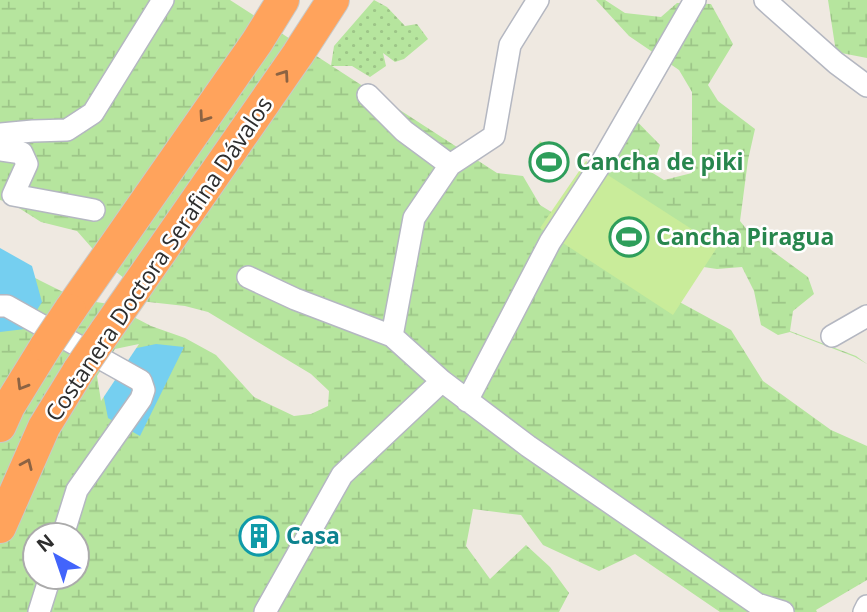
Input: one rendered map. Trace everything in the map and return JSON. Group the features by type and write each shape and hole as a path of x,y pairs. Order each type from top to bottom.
{"highway":[{"name":"Costanera Doctora Serafina Dávalos","path":"0,426 46,345 257,43 284,0"},
{"name":"Costanera Doctora Serafina Dávalos","path":"0,527 44,427 79,370 291,66 333,0"}],"street":[{"path":"0,134 67,130 93,113 163,0"},
{"path":"392,336 414,218 450,165 494,136 510,45 538,0"},
{"path":"467,401 550,242 600,165 695,0"},
{"path":"765,0 836,63 867,86"},
{"path":"368,94 404,131 450,165"},
{"path":"0,150 22,153 27,164 13,195 94,210"},
{"path":"248,277 295,299 392,336 467,401 755,608 783,612"},
{"path":"0,306 7,306 141,381 144,390 141,400 77,490 67,521"},
{"path":"832,335 867,316"},
{"path":"265,612 342,475 442,382"},
{"path":"39,612 46,591"},
{"path":"864,612 867,606"}],"green space":[{"path":"0,0 230,0 497,173 523,176 540,205 595,239 628,274 731,330 763,381 831,430 867,446 867,580 816,610 817,612 720,612 635,554 599,571 543,545 521,515 473,509 466,546 490,579 526,545 550,567 569,593 559,612 0,612 0,264 13,267 77,299 109,304 151,326 185,338 216,355 254,397 294,416 311,414 328,406 329,391 311,374 208,312 185,306 140,301 138,289 106,264 77,231 41,222 11,203 0,200"},
{"path":"374,0 387,7 405,26 417,24 428,39 404,59 395,62 383,53 386,66 370,77 352,66 331,66 334,46"},
{"path":"596,0 605,0 625,13 661,17 677,3 711,4 733,44 708,85 718,101 755,129 740,221 752,236 808,277 814,294 793,311 790,331 856,356 867,364 790,332 778,335 761,325 754,291 742,267 717,269 683,264 607,189 609,148 622,106 660,145 651,172 664,180 692,173 692,92 679,70 629,36"},
{"path":"828,0 867,0 867,58 836,52"},
{"name":"Cancha de piki","path":"540,141 568,167 555,182 530,158"},
{"name":"Cancha Piragua","path":"586,161 718,246 673,315 540,228"}],"water":[{"path":"0,248 32,266 42,302 25,329 0,332"},
{"path":"156,344 184,347 140,436 108,418 100,378 118,352"}],"pier":[{"path":"139,344 101,401 97,376 115,349"}],"place":[{"name":"Cancha de piki","path":"549,162"},
{"name":"Cancha Piragua","path":"629,237"},
{"name":"Casa","path":"259,536"}]}
